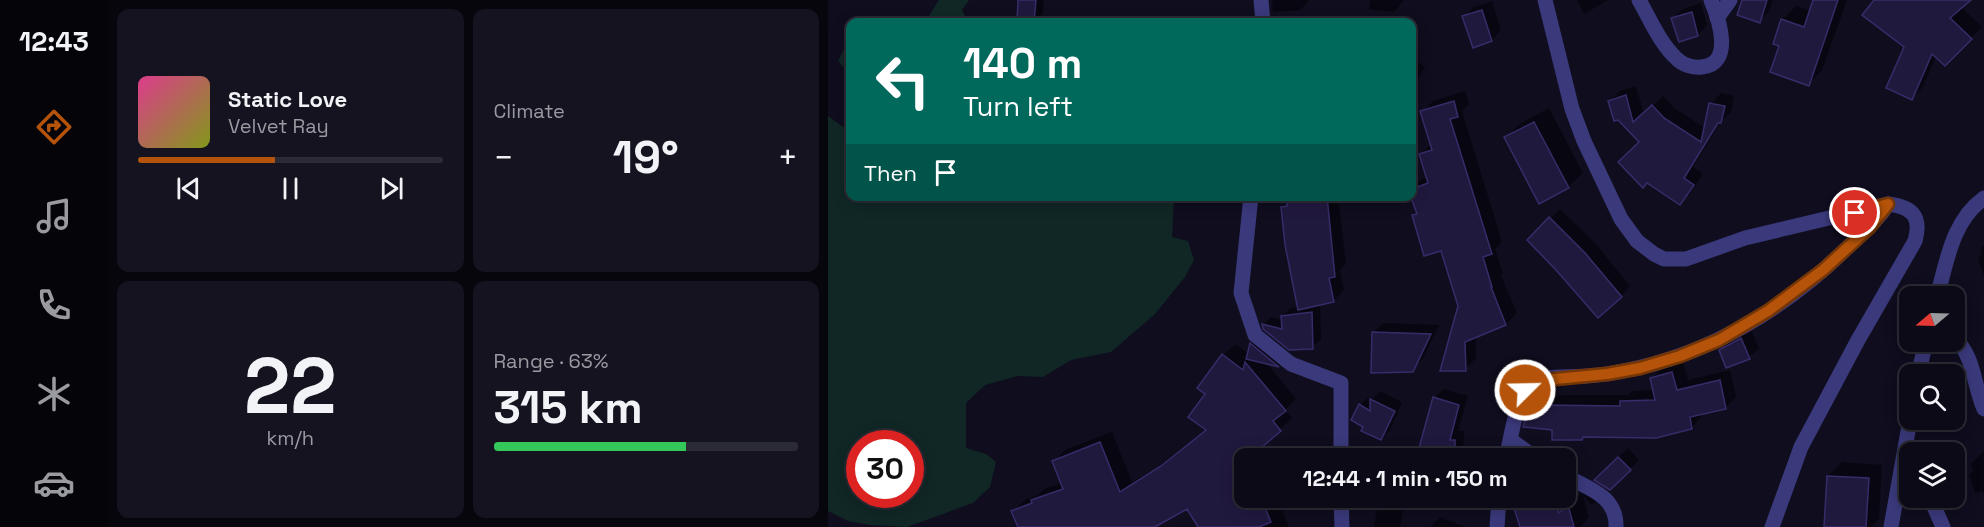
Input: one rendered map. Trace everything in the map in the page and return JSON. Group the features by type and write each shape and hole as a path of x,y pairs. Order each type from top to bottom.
{"street":[{"path":"1261,0 1263,18"},
{"path":"1545,0 1572,109 1584,141 1621,219 1637,241 1654,254 1664,259 1686,259 1745,238 1888,204 1908,208 1914,213 1918,230 1915,241 1858,340 1802,447 1772,527"},
{"path":"1638,0 1668,50 1677,60 1693,67 1710,66 1721,56 1722,47 1717,18 1711,0"},
{"path":"1717,18 1730,0"},
{"path":"1940,286 1952,241 1959,226 1969,211 1984,198"},
{"path":"1250,201 1241,293 1255,335 1291,364 1341,383 1341,448"},
{"path":"1509,448 1519,406 1525,390 1534,381 1607,374 1640,368 1680,356 1719,340 1768,311 1823,270 1869,228 1888,204"},
{"path":"1965,351 1984,409"},
{"path":"1511,440 1522,448"},
{"path":"1576,481 1600,494 1611,506 1616,515 1616,527"},
{"path":"1891,527 1899,506"},
{"path":"1341,508 1342,527"},
{"path":"1497,527 1498,508"},
{"path":"1935,508 1943,527"}],"green space":[{"path":"939,0 969,0 962,10 966,18 928,18"},
{"path":"846,45 846,70 838,61"},
{"path":"828,116 843,127 846,127 846,201 1174,201 1172,237 1188,241 1194,260 1185,277 1155,314 1111,352 1071,360 1043,377 1018,376 985,385 966,403 966,448 986,454 996,462 990,487 973,503 907,527 848,521 828,511"}],"building":[{"path":"1018,0 1036,0 1034,18 1017,18"},
{"path":"1742,0 1767,0 1760,23 1737,15"},
{"path":"1813,0 1838,0 1809,86 1770,72 1779,46 1773,44 1781,19 1804,27"},
{"path":"1874,0 1971,0 1950,18 1972,39 1945,66 1932,54 1912,100 1886,88 1904,47 1862,15"},
{"path":"1482,10 1492,41 1473,48 1462,16"},
{"path":"1692,12 1698,36 1679,42 1671,18"},
{"path":"1626,95 1633,122 1652,105 1664,118 1701,142 1709,103 1725,106 1721,123 1718,123 1684,178 1694,185 1680,205 1647,183 1643,188 1618,162 1639,142 1618,120 1614,121 1608,101"},
{"path":"1454,101 1458,117 1450,119 1492,254 1483,257 1491,287 1506,325 1465,342 1466,371 1440,371 1458,306 1441,251 1424,256 1412,215 1417,214 1412,201 1416,201 1416,188 1428,183 1419,154 1432,150 1420,111"},
{"path":"1534,122 1569,188 1539,204 1504,137"},
{"path":"1287,201 1327,201 1335,277 1329,278 1334,302 1298,310 1285,245 1281,207 1287,206"},
{"path":"1549,217 1585,253 1622,297 1598,318 1527,240"},
{"path":"1312,312 1313,349 1289,350 1263,329 1262,324 1282,329 1281,316"},
{"path":"1372,332 1431,334 1413,372 1371,373"},
{"path":"1741,338 1750,359 1726,368 1719,350"},
{"path":"1250,343 1279,367 1246,359"},
{"path":"1222,354 1243,370 1245,362 1286,411 1273,421 1281,431 1261,448 1234,448 1234,508 1265,508 1271,522 1259,527 1198,527 1187,509 1155,527 1018,527 1011,511 1032,503 1031,500 1063,489 1052,461 1100,442 1120,492 1161,466 1206,430 1188,417 1205,394 1197,388"},
{"path":"1672,372 1677,390 1720,380 1726,409 1690,417 1692,429 1656,438 1583,437 1582,440 1552,440 1552,430 1523,427 1529,406 1620,406 1620,401 1655,400 1650,378"},
{"path":"1433,397 1459,405 1450,440 1455,440 1455,448 1419,448"},
{"path":"1370,399 1395,411 1381,440 1361,431 1363,427 1351,420 1359,404 1370,411"},
{"path":"1618,457 1631,470 1610,490 1594,480"},
{"path":"1827,476 1869,478 1866,527 1824,527"},
{"path":"1514,508 1557,508 1559,513 1565,508 1569,508 1574,527 1520,527"}],"route":[{"path":"1525,390 1534,381 1607,374 1640,368 1680,356 1736,331 1768,311 1823,270 1879,218 1888,204 1855,213"}]}
